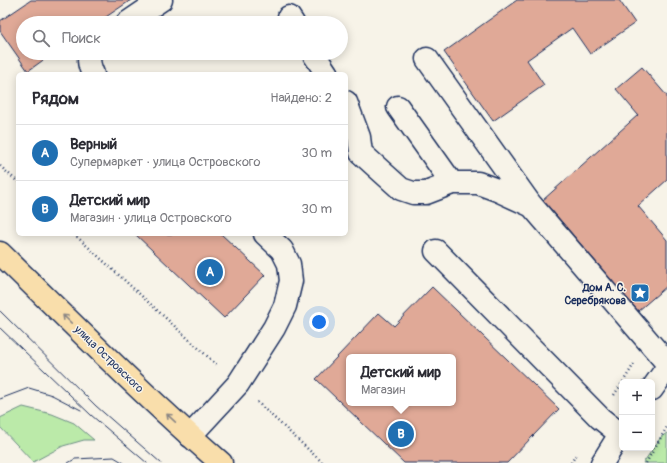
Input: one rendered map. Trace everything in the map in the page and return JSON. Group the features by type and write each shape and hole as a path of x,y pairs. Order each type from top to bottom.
{"main road":[{"name":"улица Островского","path":"0,253 132,382 221,463"}],"street":[{"path":"137,16 161,0"},
{"path":"427,59 532,206 667,363"},
{"path":"89,60 89,65 92,72"},
{"path":"318,60 326,72"},
{"path":"348,107 359,137 353,158 401,190 414,193 426,193 452,183 478,183 532,206"},
{"path":"398,107 452,183"},
{"path":"190,436 238,384 274,328 285,306 291,281 289,264 282,250 267,236"},
{"path":"436,251 600,418 619,432"},
{"path":"655,385 667,368"},
{"path":"602,463 619,436"}],"path":[{"path":"0,166 16,180"},
{"path":"76,236 323,463"},
{"path":"646,463 667,427"}],"green space":[{"path":"23,407 52,414 74,423 94,440 84,440 63,446 33,462 0,427 0,418"},
{"path":"667,433 667,463 643,463 651,451 655,451 655,446 661,437"}],"building":[{"path":"31,0 131,0 107,16 16,16 16,54 0,31 0,21"},
{"path":"517,0 619,0 635,23 590,54 572,28 527,60 544,85 493,121 444,52"},
{"path":"20,60 43,60 28,71"},
{"path":"642,67 667,96 667,180 638,206 667,240 667,286 638,311 543,200 638,115 616,89"},
{"path":"137,236 223,236 265,275 224,318"},
{"path":"432,287 559,409 507,463 404,463 316,379 379,313 394,326"}],"tram line":[{"path":"0,311 96,406 161,463"},
{"path":"0,328 91,415 147,463"},
{"path":"0,399 29,388 52,395 81,410"},
{"path":"68,463 75,459 114,457 124,463"}],"place":[{"name":"Верный","path":"210,272"},
{"name":"Дом А. С. Серебрякова","path":"640,293"},
{"name":"Детский мир","path":"401,434"}]}
